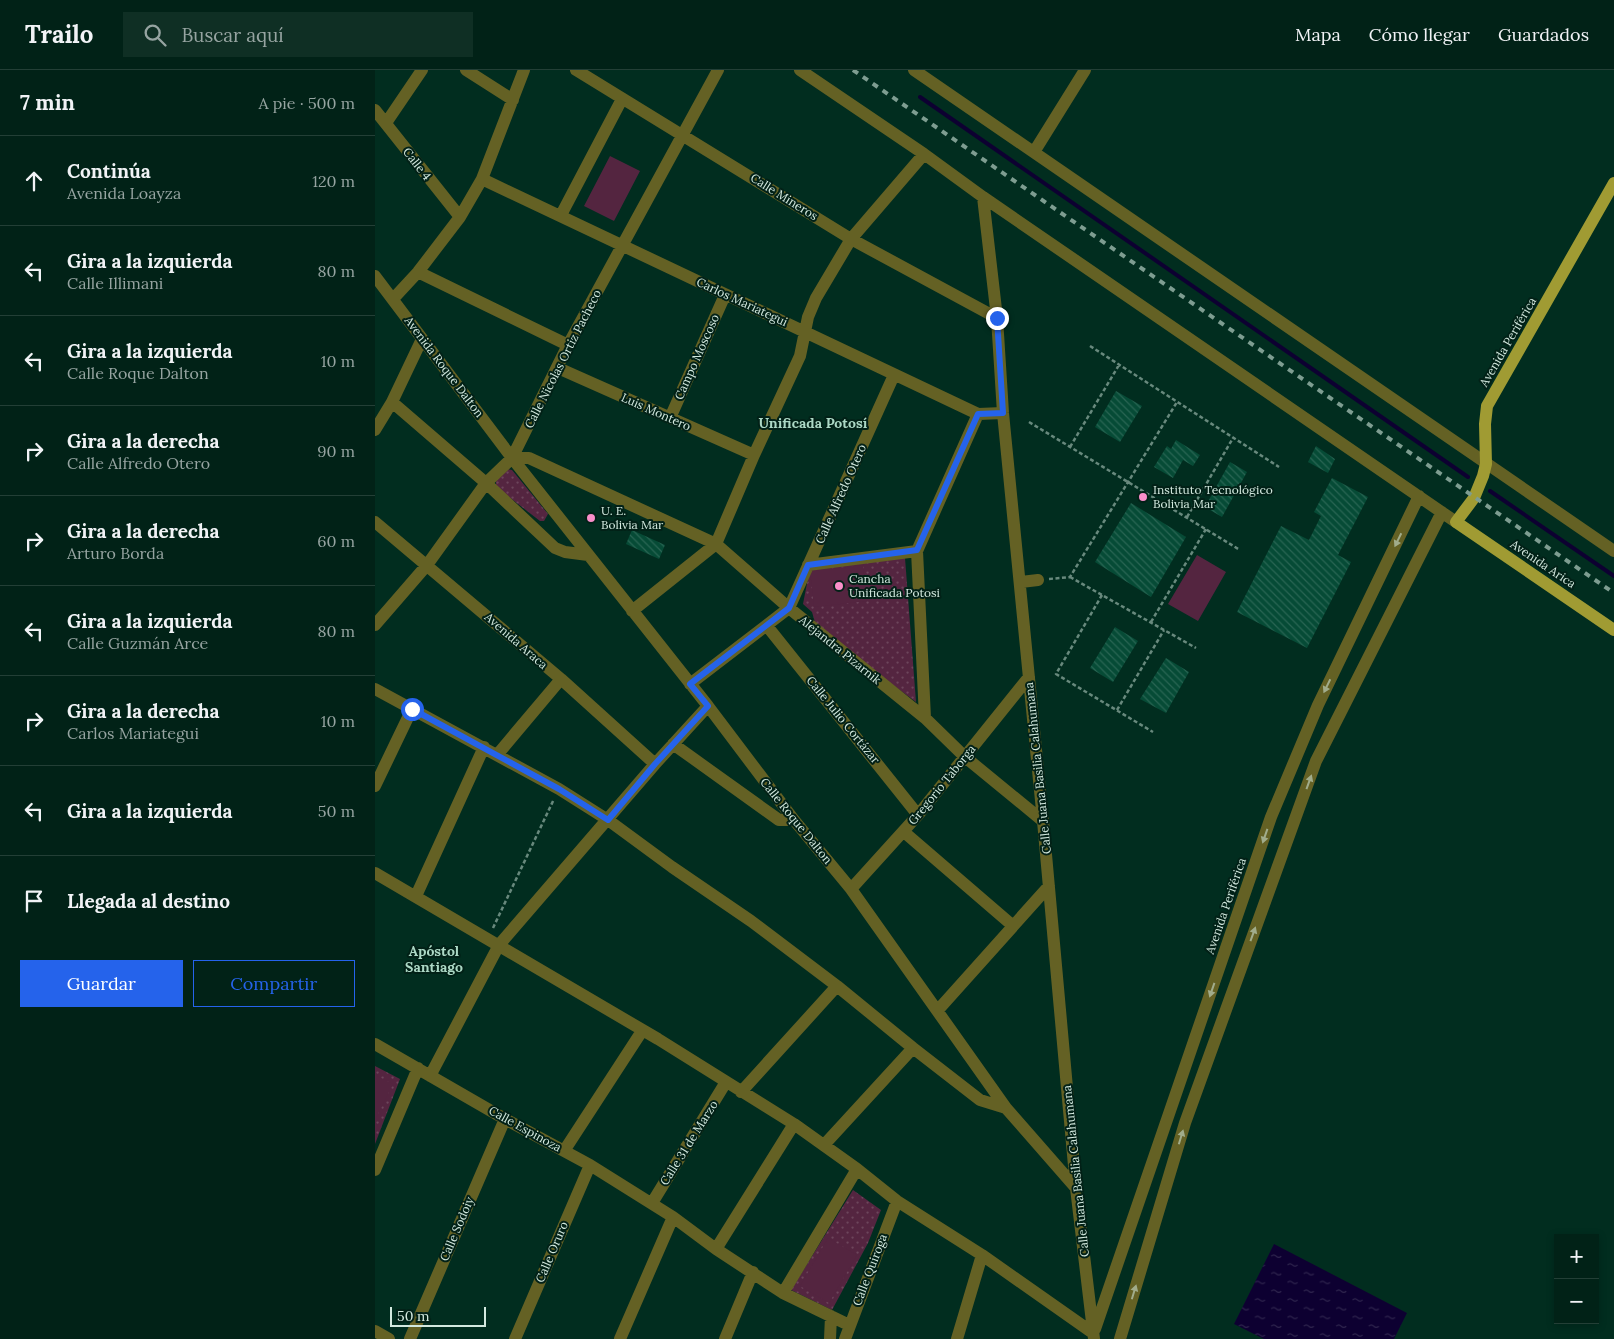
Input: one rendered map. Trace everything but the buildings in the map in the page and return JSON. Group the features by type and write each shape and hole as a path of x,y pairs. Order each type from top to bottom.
{"main road":[{"name":"Avenida Periférica","path":"1456,522 1474,498 1483,476 1486,464 1485,424 1487,406 1614,184"},
{"name":"Avenida Arica","path":"1456,522 1614,630"}],"street":[{"path":"386,123 422,70"},
{"path":"466,70 513,100"},
{"path":"393,299 417,272 459,217 483,180 523,70"},
{"name":"Calle Mineros","path":"575,70 851,239 997,318"},
{"name":"Calle Nicolas Ortiz Pacheco","path":"375,625 427,565 486,483 512,458 568,345 718,70"},
{"path":"800,70 1456,522"},
{"path":"914,70 1614,551"},
{"path":"1034,152 1085,70"},
{"path":"561,216 622,98"},
{"name":"Calle 4","path":"375,110 459,217"},
{"path":"632,610 717,544 754,455 800,356 808,317 816,298 851,239 924,154"},
{"name":"Carlos Mariategui","path":"483,180 978,414 1003,413"},
{"name":"Calle Juana Basilia Calahumana","path":"983,197 997,318 1003,413 1021,582 1076,1188 1093,1337"},
{"path":"417,272 568,345"},
{"name":"Avenida Roque Dalton","path":"375,276 512,458"},
{"name":"Campo Moscoso","path":"670,418 725,296"},
{"path":"377,422 392,402 422,339"},
{"name":"Luis Montero","path":"558,368 754,455"},
{"name":"Calle Alfredo Otero","path":"690,684 789,608 894,375"},
{"path":"392,402 486,483 555,548 565,552 588,555"},
{"path":"925,718 917,550 978,414"},
{"name":"Alejandra Pizarnik","path":"512,458 529,458 717,544 789,608 925,718 965,757 1043,820"},
{"name":"Calle Roque Dalton","path":"512,458 708,706 794,820 851,889 1006,1108 1076,1188"},
{"name":"Avenida Periférica","path":"1093,1337 1271,816 1318,705 1419,496"},
{"path":"1120,1339 1185,1123 1316,761 1442,512"},
{"name":"Avenida Araca","path":"375,522 561,680 655,764"},
{"path":"808,565 917,550"},
{"path":"1021,582 1038,580"},
{"name":"Calle Julio Cortázar","path":"767,626 918,815"},
{"name":"Gregorio Taborga","path":"851,889 904,832 1029,677"},
{"path":"497,755 561,680"},
{"path":"375,689 559,789 608,820 837,986 980,1100 1006,1108"},
{"path":"429,1076 493,942 608,820 655,764 708,706"},
{"path":"375,786 412,709"},
{"path":"673,744 779,820 794,820"},
{"path":"416,896 484,747"},
{"path":"904,832 1012,925"},
{"path":"375,873 658,1039 794,1124 897,1201 982,1255 1093,1337"},
{"path":"938,1010 1012,925 1049,886"},
{"path":"741,1092 837,986"},
{"path":"564,1151 642,1031"},
{"name":"Calle Espinoza","path":"375,1044 505,1119 590,1165 652,1203 716,1249 783,1293 849,1325"},
{"path":"824,1145 913,1048"},
{"path":"375,1170 418,1068"},
{"name":"Calle 31 de Marzo","path":"652,1203 726,1082"},
{"name":"Calle Sodoiy","path":"410,1339 505,1119"},
{"path":"716,1249 794,1124"},
{"name":"Calle Oruro","path":"515,1339 590,1165"},
{"path":"783,1293 857,1170"},
{"name":"Calle Quiroga","path":"845,1339 897,1201"},
{"path":"620,1339 673,1217"},
{"path":"957,1339 982,1255"},
{"path":"725,1339 753,1272"},
{"path":"830,1339 831,1316"},
{"path":"375,1331 389,1339"}],"path":[{"path":"1090,346 1279,467"},
{"path":"1070,447 1119,365"},
{"path":"1070,577 1177,402"},
{"path":"1029,422 1240,550"},
{"path":"1187,517 1233,438"},
{"path":"1150,622 1206,529"},
{"path":"1038,580 1070,577 1196,648"},
{"path":"1102,595 1057,674 1153,732"},
{"path":"1117,710 1164,630"},
{"path":"493,942 559,789"}],"shaded area":[{"path":"610,156 640,171 614,221 584,206"},
{"path":"507,469 512,470 548,514 544,521 540,521 496,487 496,480"},
{"path":"1197,555 1226,572 1198,621 1168,604"},
{"path":"905,558 916,702 817,629 812,612 803,604 810,568"},
{"name":"Cancha Unificada Potosi","path":"863,565 867,601 814,607 810,571"},
{"path":"375,1066 400,1079 375,1144"},
{"path":"375,1075 393,1084 375,1120"},
{"path":"853,1190 881,1210 868,1243 832,1310 791,1290"},
{"path":"828,1238 857,1255 829,1303 800,1286"}],"water":[{"path":"1274,1244 1407,1313 1394,1339 1264,1339 1234,1324"}],"waterway":[{"path":"920,97 1468,477"},
{"path":"1490,491 1614,576"}],"railway":[{"path":"853,70 1614,593"}],"place":[{"name":"Instituto Tecnológico Bolivia Mar","path":"1143,497"},
{"name":"U. E. Bolivia Mar","path":"591,518"},
{"name":"Cancha Unificada Potosi","path":"839,586"}],"district":[{"name":"Unificada Potosí","path":"813,423"},
{"name":"Apóstol Santiago","path":"434,960"}],"route":[{"path":"412,709 559,789 608,820 655,764 708,706 690,684 789,608 808,565 917,550 978,414 1003,413 997,318"}]}
